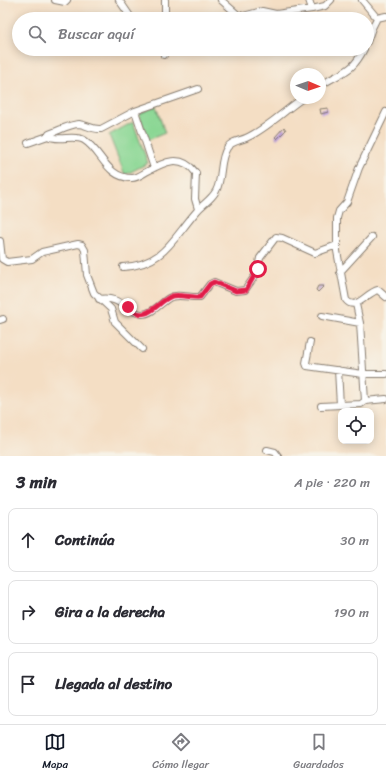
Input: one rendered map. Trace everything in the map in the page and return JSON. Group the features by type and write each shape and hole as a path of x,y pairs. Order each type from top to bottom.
{"street":[{"path":"55,0 65,2 68,0"},
{"path":"119,0 127,12"},
{"path":"165,0 165,12"},
{"path":"222,0 234,12"},
{"path":"309,0 312,9"},
{"path":"290,12 325,6 331,0"},
{"path":"362,0 372,12"},
{"path":"374,14 377,18"},
{"path":"377,18 386,16"},
{"path":"374,24 377,18"},
{"path":"326,83 346,73 359,60 361,56"},
{"path":"28,143 74,124 80,124 95,130 101,129 135,111 198,89"},
{"path":"123,267 148,263 162,253 198,209 216,192 221,179 227,148 232,143 247,138 295,104"},
{"path":"135,111 154,168"},
{"path":"386,112 359,168 347,202 339,211 336,226 340,272 346,300 352,304 356,304 373,291 378,290 386,297"},
{"path":"48,136 80,138 91,146 110,171 126,178 135,178 169,160 179,161 191,166 196,173 195,199 198,209"},
{"path":"99,299 120,302 131,310 140,313 147,313 170,297 200,297 210,284 214,282 236,291 246,290 257,273 260,258 276,237 282,238 315,253 337,244"},
{"path":"340,272 372,237"},
{"path":"0,241 2,259 7,262 32,259 45,251 78,244 82,245 85,250 86,268 91,287 99,299 111,309 115,322 142,349"},
{"path":"356,304 360,323 365,401"},
{"path":"322,316 360,323"},
{"path":"310,342 306,365 363,374 386,374"},
{"path":"338,370 340,405"},
{"path":"321,406 361,404 365,401 386,399"},
{"path":"268,450 275,452 278,456"}],"green space":[{"path":"156,106 165,133 148,140 139,114"},
{"path":"133,122 148,163 125,175 109,135"}],"building":[{"path":"328,108 328,112 321,114 320,109"},
{"path":"284,127 286,130 277,139 275,137"},
{"path":"318,286 324,286 318,292 316,290"}],"route":[{"path":"128,307 131,310 144,314 150,312 170,297 200,297 210,284 214,282 236,291 246,290 258,269"}]}
